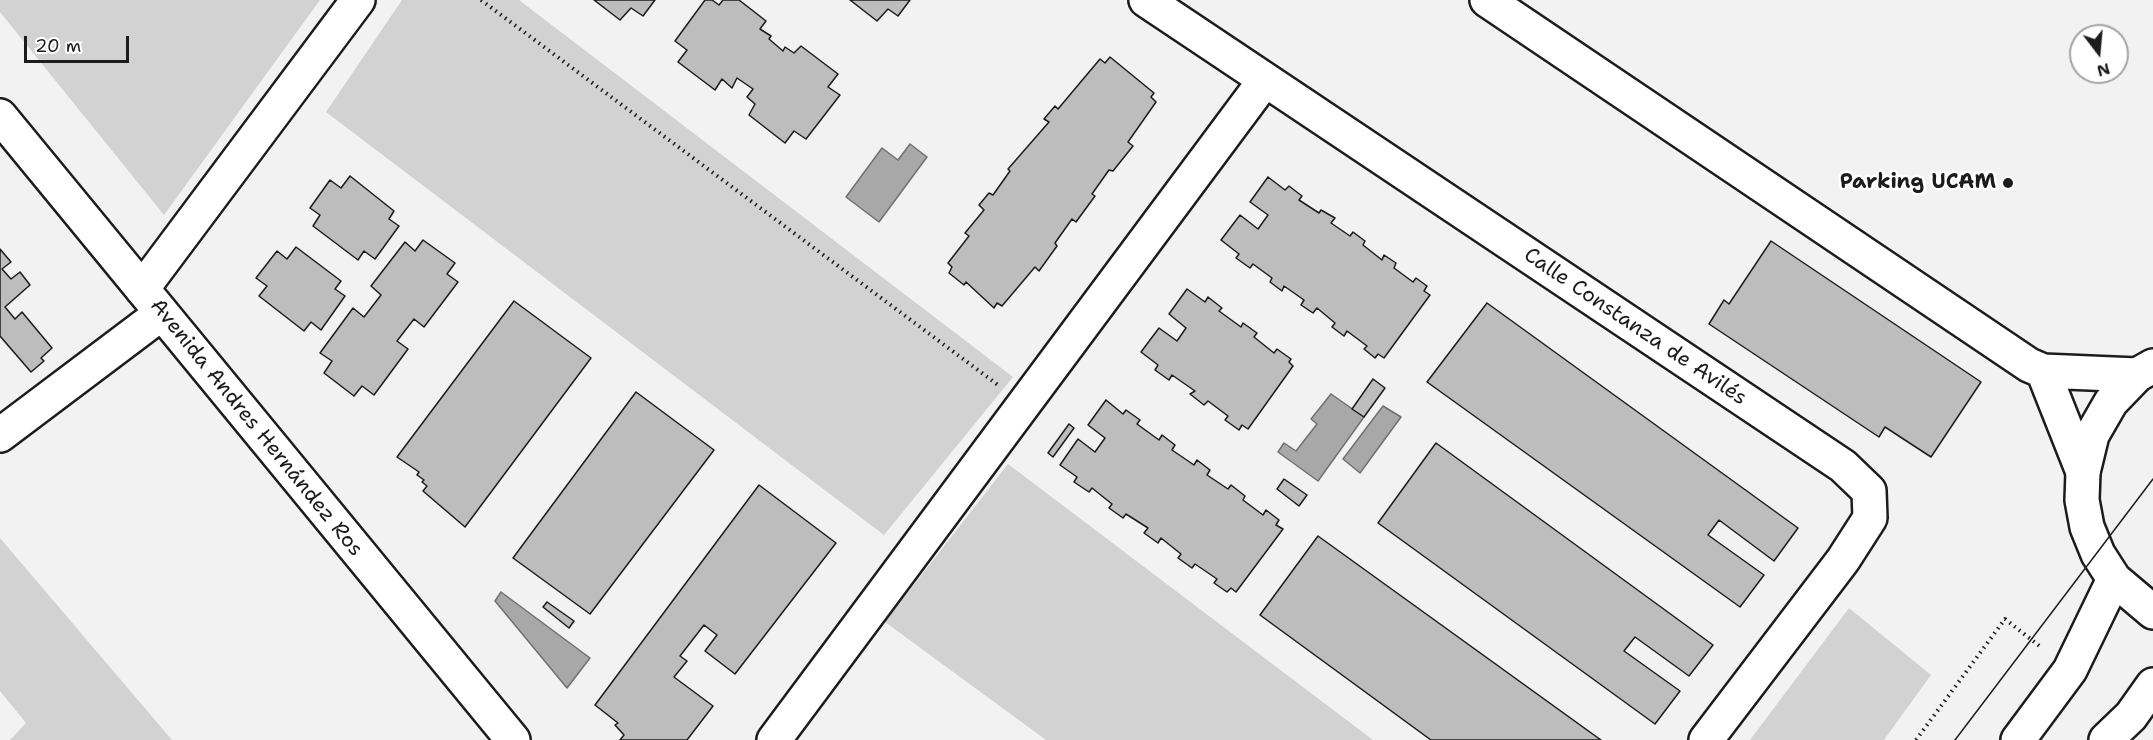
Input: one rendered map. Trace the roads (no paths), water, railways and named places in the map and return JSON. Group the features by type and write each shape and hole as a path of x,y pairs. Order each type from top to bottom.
{"street":[{"path":"0,435 152,301 358,0"},
{"name":"Calle Constanza de Avilés","path":"1146,0 1843,466 1869,491 1870,518 1843,560 1706,740"},
{"path":"1487,0 1977,330 2043,371 2145,370"},
{"path":"774,740 1265,80"},
{"name":"Avenida Andres Hernández Ros","path":"0,116 513,740"},
{"path":"2145,370 2111,402 2097,426 2083,472 2082,500 2087,527 2098,554 2114,579 2153,612"},
{"path":"2043,371 2083,472"},
{"path":"2018,740 2070,670 2114,579"},
{"path":"2106,740 2132,716 2153,685"}],"tram line":[{"path":"1955,740 2153,479"}],"place":[{"name":"Parking UCAM","path":"2008,183"}]}
